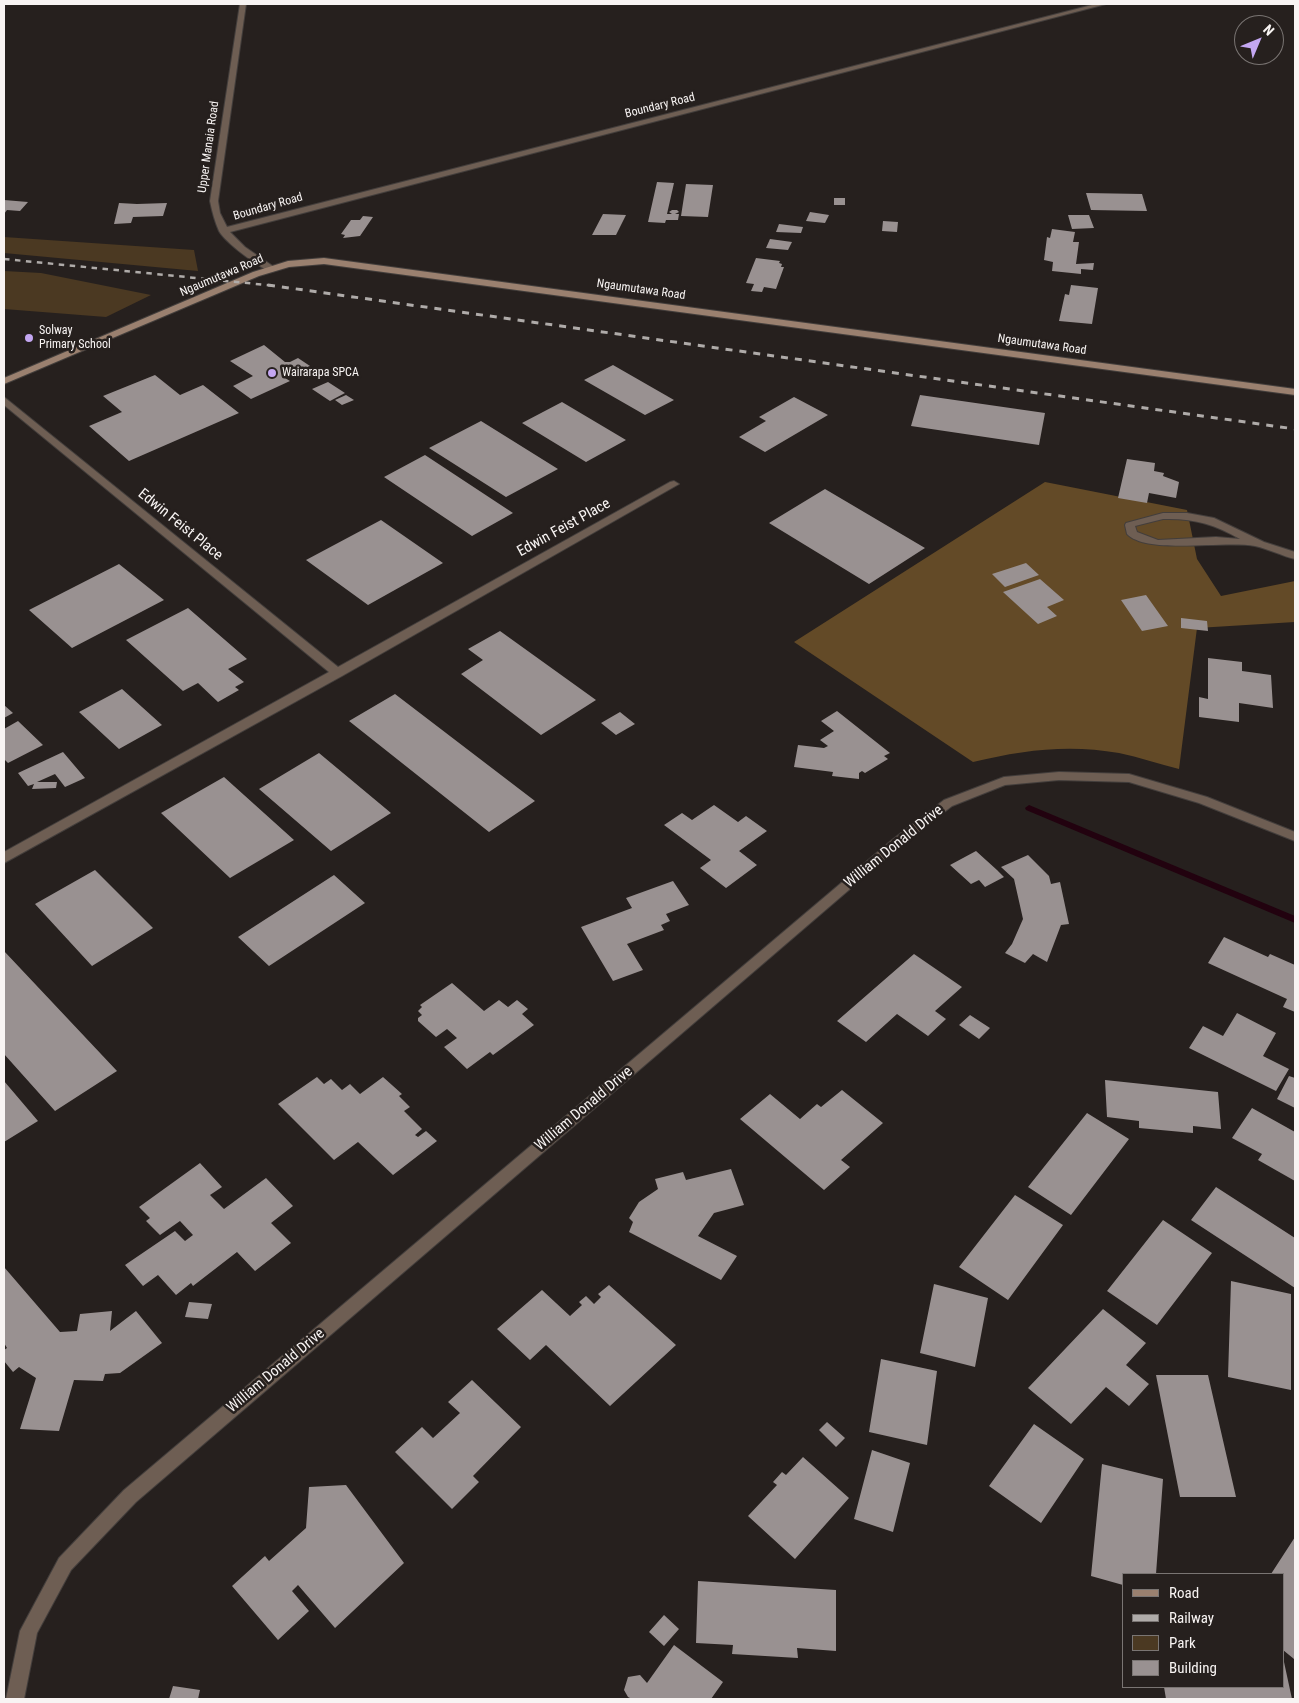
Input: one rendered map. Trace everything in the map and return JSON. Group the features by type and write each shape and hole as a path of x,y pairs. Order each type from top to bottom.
{"main road":[{"name":"Ngaumutawa Road","path":"4,381 271,269 303,261 346,263 1295,392"}],"street":[{"name":"Upper Manaia Road","path":"243,4 214,201 215,213 223,231 238,245 271,269"},
{"name":"Boundary Road","path":"223,231 1104,4"},
{"name":"Edwin Feist Place","path":"4,400 338,672"},
{"name":"Edwin Feist Place","path":"4,858 674,484"},
{"path":"1256,543 1216,540 1157,543 1132,534 1130,525 1139,520 1170,516 1199,518 1219,523 1256,543 1295,556"},
{"name":"William Donald Drive","path":"15,1699 29,1631 65,1564 130,1496 896,843 948,804 1004,781 1059,776 1129,778 1204,800 1295,837"}],"green space":[{"path":"4,237 194,250 198,271 4,253"},
{"path":"4,271 41,273 151,295 106,317 4,309"}],"shaded area":[{"path":"1045,482 1187,510 1197,559 1221,596 1295,581 1295,622 1197,628 1179,769 1134,756 1082,749 1009,754 973,762 794,642"}],"building":[{"path":"657,182 674,183 667,214 672,214 669,212 672,210 677,210 679,212 675,214 679,214 678,220 666,220 665,223 648,222"},
{"path":"686,184 713,185 708,217 681,216"},
{"path":"1086,193 1142,194 1147,211 1091,210"},
{"path":"834,198 845,198 845,205 834,205"},
{"path":"4,200 28,202 20,211 7,210 4,214"},
{"path":"119,203 167,203 163,216 133,217 131,223 114,224"},
{"path":"810,212 829,215 825,223 806,221"},
{"path":"603,214 626,215 616,235 592,235"},
{"path":"1068,215 1089,215 1094,228 1072,229"},
{"path":"363,216 373,217 360,236 343,238 345,235 341,234 351,220 360,220"},
{"path":"883,221 898,222 897,232 882,231"},
{"path":"779,224 803,227 801,233 776,232"},
{"path":"1052,229 1075,232 1073,242 1079,242 1076,264 1094,263 1093,270 1081,269 1081,274 1052,271 1053,262 1044,260 1047,237 1050,238"},
{"path":"770,239 792,242 788,250 766,248"},
{"path":"756,258 780,261 781,267 784,267 776,289 764,287 762,292 751,291 754,284 746,283"},
{"path":"1071,285 1098,288 1092,324 1059,321 1065,294 1069,295"},
{"name":"Wairarapa SPCA","path":"264,345 285,362 298,358 310,366 285,378 290,381 251,399 233,386 253,376 230,361"},
{"path":"613,365 674,400 645,415 584,380"},
{"path":"155,375 180,395 203,385 239,413 129,461 89,426 122,412 103,396"},
{"path":"328,382 345,393 330,401 312,389"},
{"path":"346,395 354,400 342,405 335,400"},
{"path":"920,395 1045,413 1039,445 911,426"},
{"path":"794,397 828,415 765,452 739,437 766,421 759,417"},
{"path":"562,402 626,440 586,462 522,423"},
{"path":"481,421 558,469 506,497 429,448"},
{"path":"425,455 513,513 472,536 384,477"},
{"path":"1127,459 1155,463 1154,471 1164,473 1163,476 1179,482 1176,498 1149,493 1147,503 1118,498"},
{"path":"825,489 925,548 869,584 769,523"},
{"path":"381,520 443,563 368,605 306,560"},
{"path":"1026,563 1039,575 1005,587 992,574"},
{"path":"119,564 164,600 72,648 29,610"},
{"path":"1040,579 1064,600 1047,607 1057,616 1038,624 1003,592"},
{"path":"1146,595 1168,626 1142,631 1121,600"},
{"path":"188,608 247,659 228,669 244,682 235,687 239,690 218,702 198,683 183,691 126,640"},
{"path":"1181,618 1207,621 1208,631 1181,628"},
{"path":"500,631 596,700 541,735 461,674 483,660 468,649"},
{"path":"1208,658 1242,662 1242,671 1271,675 1273,708 1239,703 1239,722 1199,717 1199,697 1208,699"},
{"path":"122,689 162,725 119,749 79,712"},
{"path":"395,694 535,801 489,832 349,721"},
{"path":"4,705 13,713 4,718"},
{"path":"837,711 890,753 884,756 888,759 865,773 862,771 859,773 859,779 832,776 833,772 794,767 798,745 824,748 828,746 820,740 834,731 821,721"},
{"path":"620,712 635,724 616,735 601,723"},
{"path":"18,721 43,745 8,763 4,759 4,729"},
{"path":"63,752 85,778 65,787 55,774 37,782 57,782 56,788 32,789 34,784 28,786 18,773"},
{"path":"319,753 391,813 331,851 259,789"},
{"path":"224,777 294,840 230,878 161,813"},
{"path":"714,805 738,822 746,816 767,831 739,851 757,865 726,888 700,868 711,860 664,825 682,813 692,820"},
{"path":"976,851 1004,877 985,887 979,880 971,884 950,865"},
{"path":"1028,855 1049,876 1051,884 1060,882 1069,924 1061,925 1047,962 1033,954 1025,963 1005,953 1012,944 1023,919 1014,879 1001,867"},
{"path":"95,870 153,928 92,966 35,904"},
{"path":"334,875 365,903 269,966 238,937"},
{"path":"673,881 689,905 666,914 670,921 661,925 664,930 627,944 643,970 613,981 581,927 632,908 626,898"},
{"path":"1224,937 1268,957 1270,954 1295,965 1295,1012 1283,1007 1287,999 1208,963"},
{"path":"4,951 117,1071 55,1111 4,1054"},
{"path":"914,954 962,987 935,1011 946,1019 928,1036 897,1014 866,1042 837,1021"},
{"path":"452,983 484,1011 499,1000 508,1007 517,1000 528,1009 522,1014 534,1025 493,1055 490,1052 467,1069 444,1047 457,1038 447,1029 436,1037 418,1021 418,1018 422,1015 418,1011 422,1007 420,1005"},
{"path":"1237,1013 1276,1033 1263,1056 1289,1069 1276,1091 1189,1048 1203,1026 1223,1036"},
{"path":"970,1015 990,1028 979,1039 959,1025"},
{"path":"1289,1076 1295,1078 1295,1108 1277,1099"},
{"path":"317,1077 324,1084 331,1079 342,1090 350,1084 360,1094 383,1077 402,1094 399,1096 410,1107 404,1111 422,1129 415,1135 418,1137 426,1131 437,1141 393,1175 358,1142 334,1160 278,1104"},
{"path":"1105,1080 1218,1092 1221,1129 1193,1126 1193,1133 1139,1128 1139,1121 1107,1117"},
{"path":"4,1081 38,1121 4,1142"},
{"path":"842,1090 883,1123 841,1160 850,1167 824,1190 740,1119 770,1094 800,1119 817,1104 821,1107"},
{"path":"1252,1108 1295,1132 1295,1181 1258,1160 1262,1154 1232,1138"},
{"path":"1087,1113 1129,1139 1071,1215 1028,1187"},
{"path":"200,1163 222,1187 210,1195 224,1209 266,1178 293,1206 271,1223 291,1243 255,1271 237,1252 193,1286 191,1283 176,1295 158,1275 143,1286 125,1265 175,1231 185,1241 193,1235 180,1221 160,1235 146,1221 150,1218 139,1207"},
{"path":"731,1169 744,1205 714,1213 698,1236 737,1256 721,1280 629,1232 633,1222 629,1218 639,1202 658,1189 655,1179 683,1172 686,1180"},
{"path":"1216,1187 1295,1238 1295,1288 1191,1220"},
{"path":"1015,1195 1063,1225 1008,1300 959,1267"},
{"path":"1163,1220 1212,1253 1157,1325 1107,1291"},
{"path":"4,1267 60,1332 77,1331 80,1314 112,1311 110,1331 136,1311 162,1343 120,1373 105,1374 103,1381 74,1380 59,1431 20,1429 36,1378 19,1367 13,1372 4,1361 4,1350 7,1348 4,1343"},
{"path":"1231,1281 1291,1294 1291,1390 1228,1377"},
{"path":"934,1284 988,1298 975,1367 920,1353"},
{"path":"609,1285 676,1345 610,1406 546,1345 530,1360 497,1329 542,1290 570,1316 582,1305 579,1302 586,1296 594,1304 601,1297 598,1294"},
{"path":"189,1302 212,1304 208,1319 185,1317"},
{"path":"1103,1309 1146,1343 1126,1365 1149,1384 1129,1406 1106,1387 1071,1424 1028,1388"},
{"path":"881,1359 937,1371 927,1445 869,1432"},
{"path":"1156,1375 1208,1375 1236,1497 1180,1497"},
{"path":"472,1380 521,1427 473,1476 479,1482 452,1509 395,1452 422,1427 433,1438 460,1413 448,1402"},
{"path":"827,1422 845,1438 836,1447 819,1430"},
{"path":"1034,1424 1084,1459 1041,1523 989,1486"},
{"path":"872,1450 910,1463 893,1532 854,1519"},
{"path":"803,1457 849,1498 795,1559 748,1516 777,1485 773,1482 782,1472 786,1475"},
{"path":"1102,1464 1163,1479 1156,1573 1122,1573 1122,1585 1091,1576"},
{"path":"346,1485 404,1563 335,1628 298,1585 292,1591 309,1611 278,1640 232,1586 265,1556 269,1561 306,1528 309,1487"},
{"path":"1295,1537 1294,1659 1284,1651 1284,1573 1272,1573"},
{"path":"698,1581 836,1590 836,1651 797,1648 798,1658 732,1654 733,1645 696,1643"},
{"path":"664,1615 679,1629 664,1646 649,1632"},
{"path":"674,1645 723,1682 711,1699 632,1699 628,1697 624,1690 628,1677 640,1675 647,1683"},
{"path":"1284,1662 1292,1699 1166,1699 1164,1688 1284,1688"},
{"path":"173,1686 200,1690 198,1699 169,1699"}],"waterway":[{"path":"1029,808 1295,920"}],"railway":[{"path":"4,259 271,285"},
{"path":"271,285 277,286"},
{"path":"271,285 1295,429"}],"place":[{"name":"Solway Primary School","path":"29,338"},
{"name":"Wairarapa SPCA","path":"272,373"}]}
